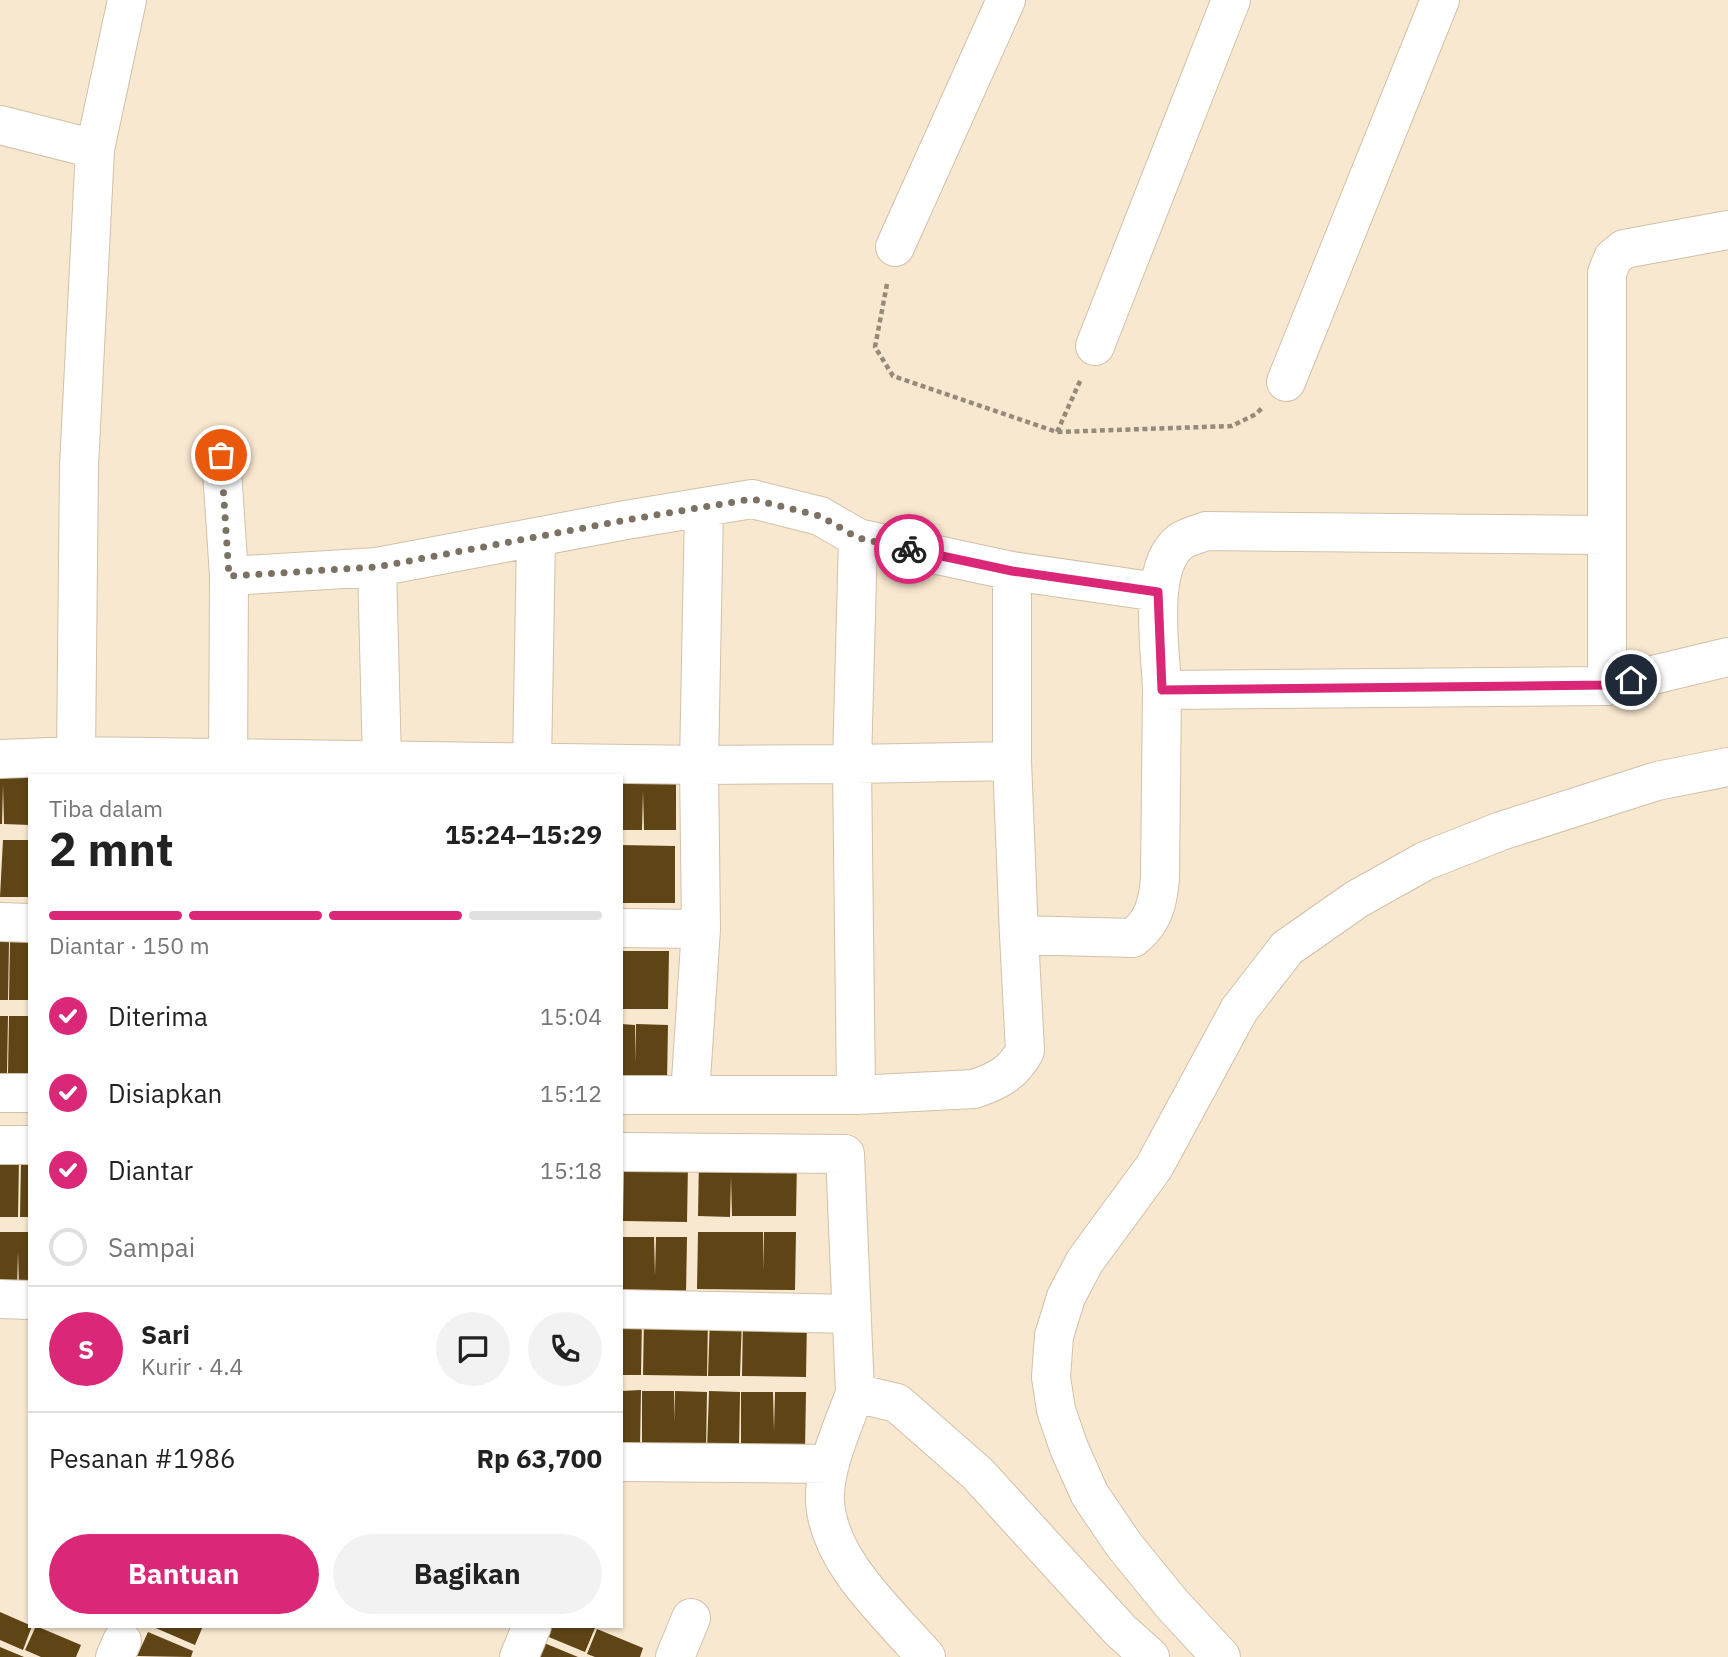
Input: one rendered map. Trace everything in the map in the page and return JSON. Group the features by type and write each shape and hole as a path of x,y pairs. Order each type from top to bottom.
{"street":[{"path":"76,757 79,466 95,149 127,0"},
{"path":"895,247 1006,0"},
{"path":"1096,346 1231,0"},
{"path":"1286,382 1440,0"},
{"path":"0,125 95,149"},
{"path":"1607,685 1607,273 1613,258 1624,249 1728,230"},
{"path":"221,455 229,576 228,767"},
{"path":"229,576 377,567 752,499 820,516 858,538 1012,571 1158,592"},
{"path":"690,1095 701,929 699,765 704,507"},
{"path":"1019,935 1133,938 1151,919 1158,901 1160,878 1162,690 1158,592 1166,561 1180,542 1206,531 1607,535"},
{"path":"532,763 536,538"},
{"path":"856,1094 852,764 858,538"},
{"path":"377,567 382,761"},
{"path":"623,1095 856,1094 974,1089 989,1084 1016,1066 1025,1051 1012,761 1012,571"},
{"path":"1162,690 1607,685 1728,657"},
{"path":"0,759 76,757 228,767 382,761 699,765 1012,761"},
{"path":"1221,1657 1172,1604 1124,1545 1090,1495 1069,1448 1056,1410 1051,1377 1054,1336 1066,1297 1085,1261 1154,1167 1239,1010 1287,948 1357,899 1438,856 1500,831 1657,781 1728,766"},
{"path":"0,922 28,923"},
{"path":"623,928 701,929"},
{"path":"0,1093 28,1093"},
{"path":"0,1145 28,1145"},
{"path":"623,1152 845,1154 855,1393 830,1464 825,1500 830,1532 846,1565 926,1657"},
{"path":"0,1299 28,1300"},
{"path":"623,1309 852,1314"},
{"path":"855,1393 897,1403 978,1474 1120,1630 1150,1657"},
{"path":"623,1462 830,1464"},
{"path":"675,1657 691,1618"},
{"path":"519,1657 531,1628"}],"path":[{"path":"895,247 875,347 893,376 1057,432 1232,426"},
{"path":"1057,432 1096,346"}],"building":[{"path":"0,766 28,774 28,825 4,824 3,785 0,824"},
{"path":"676,772 676,830 644,830 643,791 642,830 623,830 623,775"},
{"path":"3,840 28,840 28,897 0,897"},
{"path":"623,845 675,846 675,903 623,903"},
{"path":"0,942 9,942 8,1000 0,1000"},
{"path":"10,942 28,942 28,1000 9,1000"},
{"path":"623,951 669,951 668,1009 623,1009"},
{"path":"0,1016 8,1016 7,1073 0,1073"},
{"path":"9,1016 28,1016 28,1073 8,1073"},
{"path":"623,1024 635,1025 635,1063 636,1024 668,1025 667,1083 623,1082"},
{"path":"699,1158 797,1159 796,1216 732,1216 731,1177 730,1217 698,1216"},
{"path":"0,1159 19,1159 18,1217 0,1217"},
{"path":"21,1159 28,1159 28,1217 20,1217"},
{"path":"624,1164 688,1164 687,1222 623,1221"},
{"path":"0,1232 28,1232 28,1290 19,1290 18,1251 17,1290 0,1290"},
{"path":"698,1232 763,1232 764,1271 764,1232 796,1232 795,1290 697,1289"},
{"path":"623,1237 654,1237 655,1276 656,1237 687,1237 686,1295 623,1294"},
{"path":"623,1317 642,1318 641,1375 623,1375"},
{"path":"644,1317 708,1319 707,1376 643,1375"},
{"path":"710,1318 742,1318 740,1376 708,1376"},
{"path":"743,1319 807,1319 806,1377 742,1376"},
{"path":"641,1390 640,1448 623,1448 623,1391"},
{"path":"642,1391 674,1391 674,1423 675,1391 707,1392 706,1450 642,1449"},
{"path":"709,1391 740,1392 739,1450 707,1449"},
{"path":"741,1392 773,1392 774,1431 775,1392 806,1392 805,1450 741,1450"},
{"path":"0,1612 31,1628 23,1650 0,1640"},
{"path":"35,1628 81,1645 76,1657 41,1657 25,1650"},
{"path":"156,1628 202,1628 195,1645"},
{"path":"541,1628 595,1628 585,1652 539,1633"},
{"path":"597,1629 643,1648 640,1657 595,1657 587,1654"},
{"path":"148,1632 193,1651 191,1657 137,1656"},
{"path":"537,1640 578,1657 530,1657"},
{"path":"0,1647 24,1657 0,1657"}],"way so far":[{"path":"221,455 229,576 377,567 752,499 820,516 858,538 909,549"}],"route":[{"path":"909,549 1012,571 1158,592 1162,690 1607,685 1631,680"}]}
